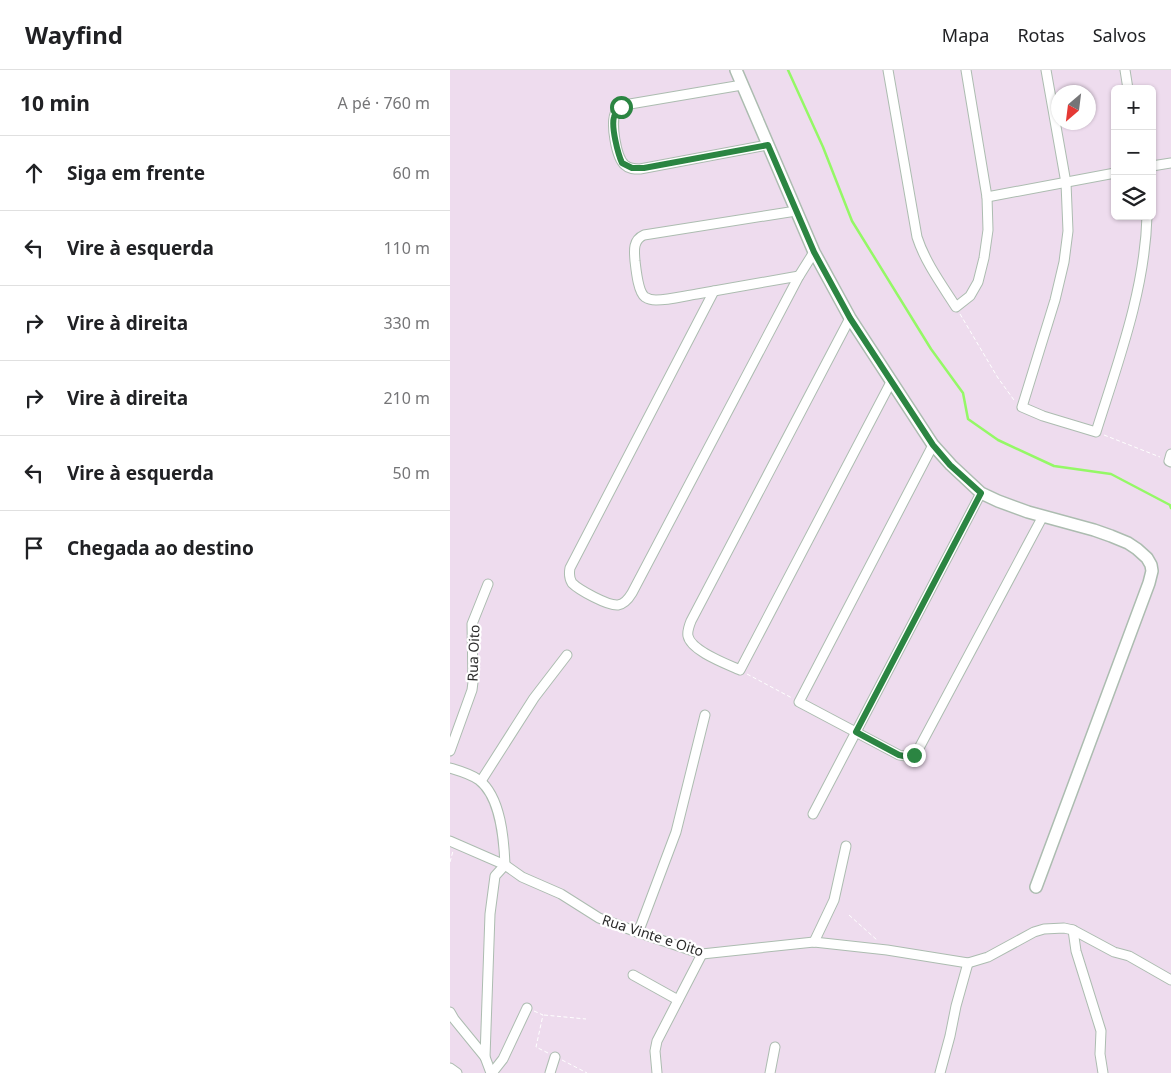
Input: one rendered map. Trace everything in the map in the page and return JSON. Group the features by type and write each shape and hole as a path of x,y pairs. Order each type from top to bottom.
{"street":[{"path":"736,70 814,252 850,318 933,445 950,465 981,493 1015,508 1094,530 1128,543 1147,558 1151,565 1152,571 1149,583 1036,887"},
{"path":"888,70 919,244 956,307 970,296 978,282 987,244 988,230 987,197 966,70"},
{"path":"1046,70 1066,183 1068,231 1064,262 1049,323 1022,407 1043,416 1096,432 1135,299 1145,249 1146,220"},
{"path":"1125,70 1127,85"},
{"path":"742,85 621,107 616,112 613,121 620,159 627,166 640,169 768,145"},
{"path":"1156,165 1171,163"},
{"path":"987,197 1111,174"},
{"path":"796,211 647,234 637,240 634,248 635,264 641,292 644,297 656,300 799,276"},
{"path":"714,291 570,568 569,576 574,584 592,596 613,605 626,601 632,593 799,276 814,252"},
{"path":"850,318 698,605 689,626 688,638 698,649 740,670 891,382"},
{"path":"933,445 799,702 899,755 913,756 949,694 1043,516"},
{"path":"813,814 981,493"},
{"name":"Rua Oito","path":"450,751 472,690 472,624 488,584"},
{"path":"481,782 534,698 567,655"},
{"path":"637,932 676,832 705,715"},
{"path":"450,768 474,776 490,794 495,803 504,846 505,865 495,876 490,914 485,1057"},
{"name":"Rua Vinte e Oito","path":"452,842 505,865 522,877 561,894 599,918 702,954 814,942 888,950 968,963"},
{"path":"814,942 834,900 846,846"},
{"path":"940,1073 968,963 988,957 1034,932 1044,929 1064,928 1073,930 1106,948 1133,957 1171,980"},
{"path":"1073,930 1076,951 1101,1031 1100,1054 1103,1073"},
{"path":"657,1073 656,1046 702,954"},
{"path":"633,975 678,1000"},
{"path":"450,1012 485,1057 492,1073 503,1059 527,1008"},
{"path":"770,1073 775,1047"},
{"path":"550,1073 556,1057"},
{"path":"450,1068 457,1073"}],"path":[{"path":"956,307 998,378 1011,397 1022,407"},
{"path":"1096,432 1170,459"},
{"path":"740,670 799,702"},
{"path":"450,862 452,842"},
{"path":"850,915 888,950"},
{"path":"527,1008 543,1015 586,1019"},
{"path":"543,1015 536,1047 587,1073"}],"waterway":[{"path":"788,70 823,147 852,221 931,349 963,393 968,419 998,440 1054,466 1111,474 1170,505 1171,508"}],"route":[{"path":"621,107 616,112 614,118 616,142 622,163 632,168 640,169 768,145 814,252 850,318 933,445 950,465 981,493 856,732 899,755 908,757 914,755"}]}
